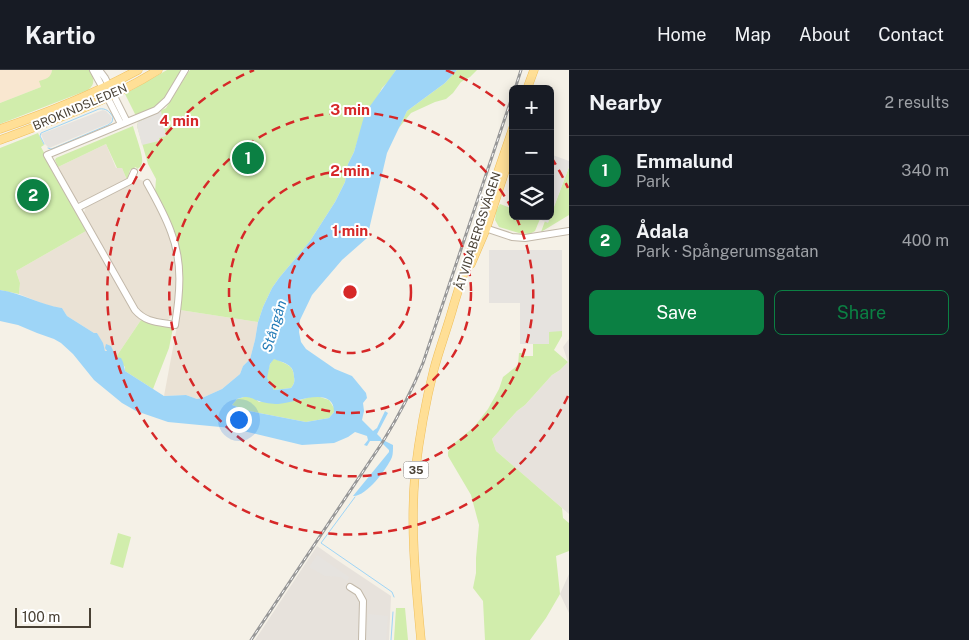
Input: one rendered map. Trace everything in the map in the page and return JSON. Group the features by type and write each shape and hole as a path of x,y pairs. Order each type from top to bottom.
{"main road":[{"name":"BROKINDSLEDEN","path":"0,129 92,93 138,70"},
{"name":"BROKINDSLEDEN","path":"0,140 110,96 158,70"},
{"path":"529,85 534,70"},
{"name":"ÅTVIDABERGSVÄGEN","path":"483,227 512,130"},
{"name":"ÅTVIDABERGSVÄGEN","path":"421,640 413,518 422,423 434,370 454,305 509,157"}],"street":[{"path":"148,183 172,234 177,253 180,270 180,288 175,325 148,320 140,316 47,155 156,110 167,100 185,70"},
{"path":"95,71 106,87 124,123"},
{"path":"92,93 96,85 95,71"},
{"path":"77,208 130,181 134,172"},
{"path":"483,227 512,237 525,238 569,231"},
{"path":"350,587 358,592 363,601 362,640"}],"shaded area":[{"path":"0,70 52,70 51,76 41,87 0,103"},
{"path":"103,110 112,118 110,123 49,148 45,144 41,134"},
{"path":"161,111 166,136 159,138 159,141 142,145 137,126 138,122"},
{"path":"106,144 116,168 122,168 127,180 83,202 77,201 58,167"},
{"path":"554,155 569,161 569,167 554,207"},
{"path":"138,179 144,181 167,227 172,242 177,293 173,315 168,320 149,317 142,313 84,213 86,206"},
{"path":"86,231 132,310 141,320 116,357 113,351 105,351 97,333 67,316 62,308 49,306 19,294 20,283 16,271"},
{"path":"489,250 562,250 562,331 549,332 549,344 520,344 520,303 489,303"},
{"path":"180,310 258,322 250,359 243,366 240,374 222,389 202,398 197,399 186,395 164,396"},
{"path":"569,339 569,514 496,451 492,439 552,375 568,362 563,347"},
{"path":"317,546 391,596 389,640 255,640"},
{"path":"317,555 349,577 347,581 341,577 325,576 309,567"},
{"path":"569,574 569,613 560,594"},
{"path":"368,614 388,616 386,640 366,640"}],"green space":[{"path":"52,70 89,70 93,83 88,90 0,124 0,103 41,87 39,81 46,79"},
{"path":"167,70 183,70 165,99 155,107 136,115 125,94"},
{"path":"190,70 396,70 382,88 360,133 348,164 345,182 335,202 310,241 272,288 258,322 180,310 182,272 155,192 156,179 148,164 137,126 138,122 166,108"},
{"path":"457,70 477,70 461,82 446,99 411,113 398,129 407,111 445,83"},
{"path":"133,126 141,150 142,163 137,169 136,167 130,170 127,180 122,168 117,168 106,144 58,167 56,158"},
{"path":"38,133 44,145 41,147 86,231 16,271 20,283 19,294 0,290 0,148"},
{"path":"569,167 569,215 541,232 545,221 554,220 554,206"},
{"path":"500,204 509,207 509,220 540,220 535,231 530,234 519,233 499,227 495,220 496,211"},
{"path":"141,320 173,328 169,348 153,389 125,371 125,367 116,357"},
{"path":"549,331 562,331 562,336 554,350 568,362 552,375 492,439 496,451 562,508 563,518 569,523 569,551 556,556 560,594 530,640 485,640 483,601 473,588 476,573 479,525 471,495 448,456 448,452 452,445 474,427 488,409 503,377 518,365 519,353 522,353 524,356 533,356 533,344 549,344"},
{"path":"274,358 292,369 294,384 291,388 274,390 266,378"},
{"path":"253,397 259,402 320,397 329,400 334,408 334,412 329,418 306,422 249,411 232,405 237,399"},
{"path":"118,533 131,537 123,568 110,564"},
{"path":"396,608 405,608 408,640 394,640"}],"water":[{"name":"Stångån","path":"396,70 457,70 445,83 407,111 387,153 367,238 342,260 312,295 300,320 299,332 301,342 306,349 335,369 352,376 366,393 367,398 363,403 362,420 373,431 377,428 385,411 388,413 377,434 381,439 393,445 392,457 381,475 364,492 353,496 389,452 380,441 370,441 367,446 364,445 368,440 367,436 355,432 334,443 302,445 231,428 168,422 136,411 122,403 94,380 73,354 61,343 18,325 0,321 0,290 62,308 67,316 97,333 105,351 107,351 105,348 106,344 111,346 116,357 121,358 125,371 164,396 186,395 197,399 222,389 240,374 243,366 250,359 258,322 272,288 310,241 335,202 345,182 348,164 354,152 365,113","holes":["274,359 288,365 292,369 294,384 291,388 274,390 267,378 270,364","244,397 278,404 320,397 327,399 332,404 334,412 329,418 306,422 249,411 232,405 237,399"]}],"waterway":[{"path":"44,144 40,136 41,133 99,109 107,110 113,117 112,122 108,125 54,148 48,148"},
{"path":"355,497 321,543 392,592 394,597"},
{"path":"391,640 393,612"}],"railway":[{"path":"516,85 521,70"},
{"path":"251,640 382,443 409,394 423,363 509,106"}],"place":[{"name":"Emmalund","path":"248,158"},
{"name":"Ådala","path":"33,195"}]}
